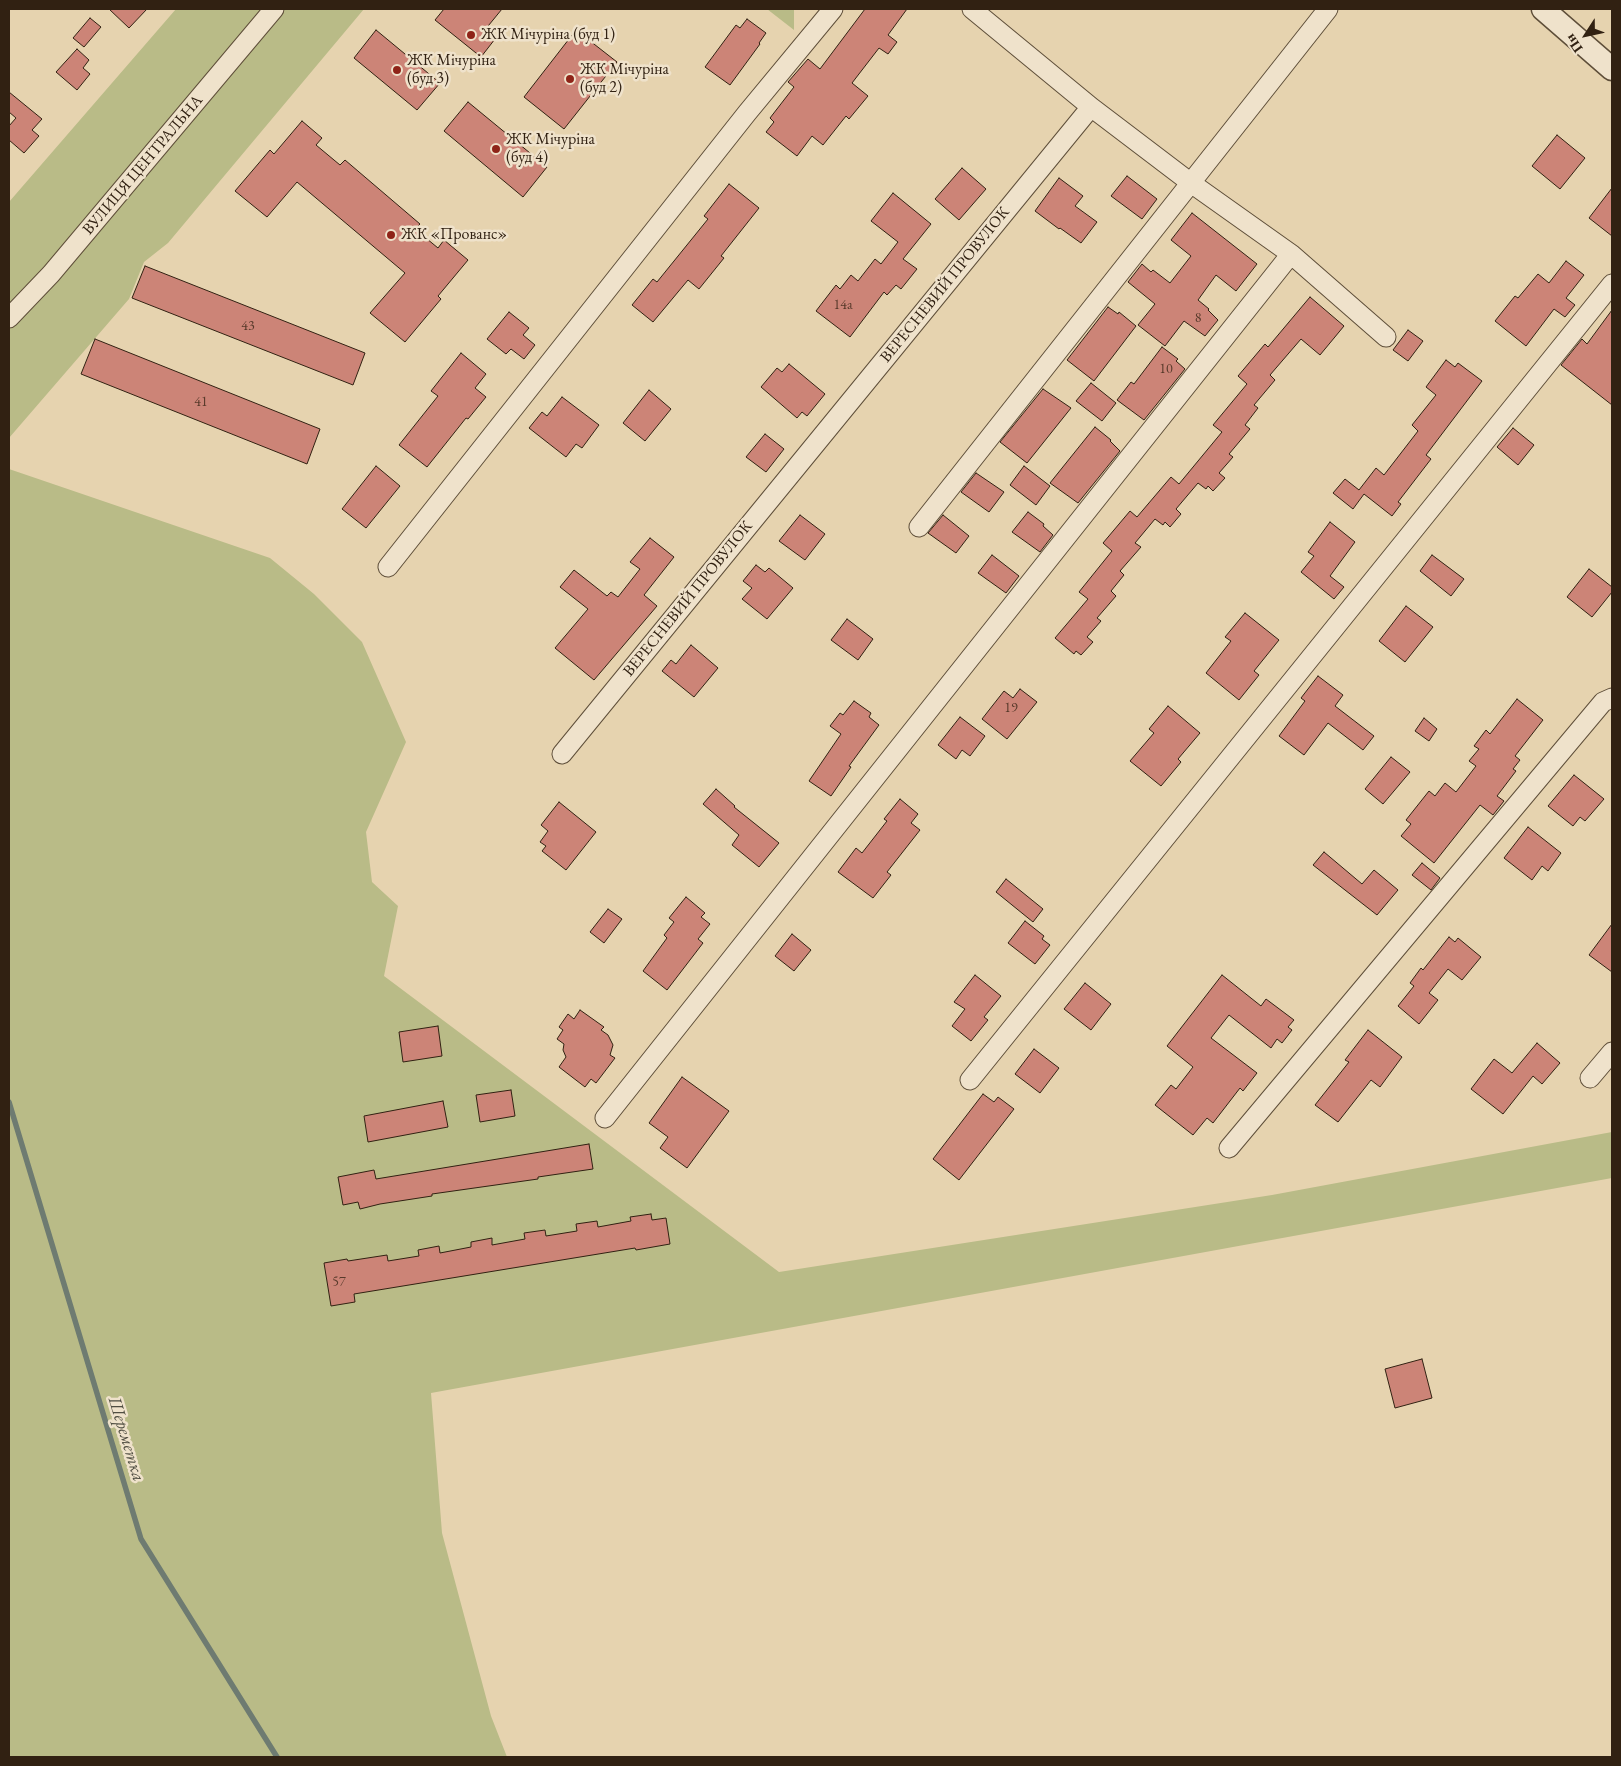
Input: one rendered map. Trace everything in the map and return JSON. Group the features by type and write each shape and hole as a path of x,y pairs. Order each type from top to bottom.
{"street":[{"name":"ВУЛИЦЯ ЦЕНТРАЛЬНА","path":"9,318 51,274 274,9"},
{"path":"388,567 747,113 833,9"},
{"path":"972,9 1091,108 1191,183 1291,254 1386,337"},
{"path":"919,527 1328,9"},
{"path":"1543,9 1612,69"},
{"name":"ВЕРЕСНЕВИЙ ПРОВУЛОК","path":"562,754 1091,108"},
{"path":"605,1118 1291,254"},
{"path":"970,1080 1612,284"},
{"path":"1229,1148 1603,702 1612,698"},
{"path":"1590,1078 1612,1052"}],"green space":[{"path":"176,9 364,9 168,243 144,262 129,299 9,438 9,202"},
{"path":"767,9 794,9 794,30"},
{"path":"9,469 270,558 314,594 362,642 406,742 366,832 372,882 398,906 384,976 779,1272 1272,1195 1612,1132 1612,1178 431,1393 442,1533 491,1716 507,1757 9,1757"}],"building":[{"path":"109,9 147,9 129,28"},
{"name":"ЖК Мічуріна (буд 1)","path":"444,9 502,9 484,31 495,39 481,57 435,20"},
{"path":"865,9 907,9 888,35 897,42 888,54 879,48 852,83 868,96 849,119 846,116 823,145 812,136 797,156 766,132 774,122 770,118 794,87 788,82 808,59 820,69"},
{"path":"90,18 101,27 84,47 73,38"},
{"path":"747,19 766,33 730,85 705,67 736,25 740,28"},
{"name":"ЖК Мічуріна (буд 3)","path":"376,30 440,83 417,110 354,58"},
{"name":"ЖК Мічуріна (буд 2)","path":"576,30 617,62 564,129 524,97"},
{"path":"77,49 89,60 83,68 90,74 77,90 56,72"},
{"path":"9,92 42,119 32,130 39,136 24,153 9,140 9,126 16,118 9,112"},
{"name":"ЖК Мічуріна (буд 4)","path":"468,102 547,167 523,197 444,131"},
{"name":"ЖК «Прованс»","path":"302,121 322,138 316,145 340,165 345,160 420,224 415,229 438,248 444,240 468,260 438,296 441,299 405,342 370,313 405,273 297,182 267,217 235,191 270,150 274,154"},
{"path":"1557,135 1585,158 1560,189 1532,166"},
{"path":"962,168 986,189 959,220 935,199"},
{"path":"1127,176 1157,199 1142,219 1111,196"},
{"path":"1059,178 1083,196 1075,206 1097,222 1081,243 1035,211"},
{"path":"729,184 759,208 721,256 724,258 699,289 688,280 653,322 632,305 653,279 657,282 708,219 704,216"},
{"path":"1612,188 1612,236 1589,218"},
{"path":"893,193 931,224 903,259 917,269 901,289 896,285 887,295 884,292 850,337 816,311 836,285 840,289 851,275 858,281 875,259 881,264 898,242 871,221"},
{"path":"1192,213 1257,264 1236,291 1216,275 1198,300 1218,320 1205,336 1184,321 1165,346 1138,325 1155,304 1128,282 1142,264 1151,272 1153,270 1170,283 1191,256 1171,240"},
{"path":"1566,261 1584,275 1566,298 1575,305 1565,317 1554,309 1526,346 1495,321 1515,296 1518,298 1538,274 1549,283"},
{"path":"145,266 365,353 353,385 132,298"},
{"path":"1310,297 1344,326 1320,355 1301,339 1270,375 1275,380 1254,405 1258,408 1245,425 1250,429 1229,454 1233,457 1219,473 1225,478 1213,491 1208,486 1206,489 1198,483 1176,509 1181,514 1170,527 1165,522 1163,525 1155,519 1135,543 1141,547 1120,571 1124,575 1111,591 1116,596 1097,618 1101,621 1087,637 1093,642 1081,655 1076,651 1074,654 1055,638 1088,599 1079,592 1112,551 1103,543 1130,511 1137,517 1171,477 1179,484 1222,432 1213,425 1247,384 1238,376 1265,344 1268,347"},
{"path":"1108,307 1118,314 1119,312 1136,326 1094,381 1067,360"},
{"path":"1612,310 1612,405 1561,365 1582,339 1587,344"},
{"path":"509,312 529,328 523,335 535,345 524,359 511,349 506,354 487,339"},
{"path":"1408,330 1423,341 1408,361 1393,350"},
{"path":"95,339 320,429 307,464 81,374"},
{"path":"1162,347 1178,359 1176,361 1185,369 1144,420 1117,400 1131,382 1134,384"},
{"path":"461,353 486,374 475,388 486,397 468,419 466,418 427,467 399,445 438,396 431,391"},
{"path":"1446,360 1455,367 1458,363 1482,381 1426,455 1431,459 1398,502 1401,504 1392,516 1364,494 1353,509 1333,493 1345,479 1359,490 1376,468 1384,475 1418,431 1412,425 1436,395 1426,387"},
{"path":"789,364 825,394 807,416 802,412 797,418 761,387 777,368 782,372"},
{"path":"1091,383 1116,403 1102,421 1076,401"},
{"path":"1043,389 1071,408 1027,463 1000,442"},
{"path":"649,390 671,409 645,441 623,423"},
{"path":"562,397 599,425 582,448 576,444 566,457 529,428 542,412 547,416"},
{"path":"1095,427 1111,440 1120,451 1078,503 1050,483"},
{"path":"1513,428 1534,445 1518,465 1497,447"},
{"path":"765,434 784,449 766,472 746,457"},
{"path":"376,466 400,486 366,528 342,509"},
{"path":"1024,466 1050,486 1036,505 1010,485"},
{"path":"976,473 1004,492 989,512 961,492"},
{"path":"1028,512 1044,524 1043,526 1053,535 1040,552 1012,532"},
{"path":"800,515 825,534 805,560 779,541"},
{"path":"943,515 969,536 956,553 928,533"},
{"path":"1330,522 1355,542 1330,576 1344,587 1334,599 1301,572 1314,556 1308,552"},
{"path":"650,538 674,557 644,595 657,606 594,680 555,648 588,609 560,587 574,570 607,596 611,592 618,597 640,569 630,562"},
{"path":"992,555 1019,576 1006,593 978,573"},
{"path":"1432,555 1464,579 1451,596 1420,571"},
{"path":"756,565 765,572 769,568 793,588 767,619 742,599 752,588 743,581"},
{"path":"1589,569 1612,587 1612,592 1592,617 1567,597"},
{"path":"1406,606 1433,627 1405,662 1379,641"},
{"path":"1245,613 1279,640 1254,671 1259,675 1239,700 1206,673 1231,641 1225,637"},
{"path":"847,619 873,639 858,660 831,640"},
{"path":"691,645 718,668 694,697 662,671 671,660 676,664"},
{"path":"1318,676 1343,695 1335,706 1374,736 1363,750 1328,723 1304,755 1279,736 1305,701 1301,698"},
{"path":"1020,689 1037,702 1007,739 982,719 1004,691 1013,698"},
{"path":"1517,699 1543,720 1515,756 1520,760 1513,769 1516,771 1497,796 1504,801 1493,815 1480,805 1434,863 1401,836 1411,824 1406,820 1429,791 1435,796 1445,783 1456,792 1476,766 1469,761 1479,749 1474,746 1486,730 1490,734"},
{"path":"854,701 871,713 869,717 879,725 849,766 851,767 831,796 809,781 841,734 830,726 840,713 843,715"},
{"path":"1168,706 1200,733 1178,759 1181,762 1161,786 1130,761 1154,733 1149,729"},
{"path":"960,717 985,736 970,756 962,750 956,759 938,745"},
{"path":"1424,718 1437,729 1429,741 1415,731"},
{"path":"1391,757 1410,772 1383,804 1365,789"},
{"path":"1574,775 1604,799 1585,821 1580,817 1573,826 1548,806"},
{"path":"716,789 734,807 779,843 759,867 732,845 739,835 703,804"},
{"path":"900,799 918,814 911,823 920,830 887,872 891,875 873,898 838,872 856,848 862,853 887,821 884,819"},
{"path":"559,802 596,832 566,870 542,851 546,846 540,842 548,831 541,825"},
{"path":"1528,827 1561,853 1548,871 1542,866 1532,880 1504,858"},
{"path":"1324,852 1362,884 1374,870 1398,890 1377,915 1313,865"},
{"path":"1422,863 1440,878 1431,890 1412,875"},
{"path":"1006,879 1043,909 1033,922 996,892"},
{"path":"686,897 705,913 701,917 710,924 698,939 703,943 667,990 643,971 667,938 664,935 674,922 669,918"},
{"path":"608,909 622,919 604,943 590,932"},
{"path":"1025,921 1044,936 1042,939 1050,945 1035,964 1008,943"},
{"path":"1612,924 1612,972 1589,955"},
{"path":"792,934 811,950 794,971 775,956"},
{"path":"1449,937 1455,942 1458,938 1481,957 1462,980 1448,969 1429,993 1438,1000 1419,1024 1398,1006 1414,986 1410,983 1421,968 1423,970"},
{"path":"975,975 1001,996 984,1017 988,1020 971,1041 952,1026 965,1009 954,1002"},
{"path":"1222,975 1261,1006 1266,999 1294,1020 1288,1027 1292,1030 1282,1043 1277,1039 1271,1048 1229,1015 1211,1038 1257,1073 1243,1091 1240,1088 1213,1123 1207,1118 1193,1135 1155,1105 1171,1085 1176,1089 1193,1067 1167,1046"},
{"path":"1085,983 1111,1004 1091,1030 1064,1009"},
{"path":"580,1010 604,1027 601,1030 608,1035 613,1045 610,1055 615,1058 596,1083 591,1079 585,1087 559,1067 566,1057 563,1050 564,1044 557,1039 563,1030 559,1027 568,1014 574,1019"},
{"path":"438,1026 442,1056 403,1062 399,1032"},
{"path":"1368,1030 1402,1057 1380,1087 1371,1080 1338,1122 1315,1105 1349,1062 1345,1060"},
{"path":"1537,1043 1560,1063 1542,1084 1533,1076 1503,1114 1471,1089 1494,1059 1512,1073"},
{"path":"1034,1049 1059,1068 1040,1093 1015,1074"},
{"path":"682,1077 729,1111 687,1168 660,1148 668,1137 649,1123"},
{"path":"511,1090 515,1116 480,1122 476,1095"},
{"path":"983,1094 994,1102 998,1097 1014,1109 959,1180 933,1159"},
{"path":"443,1101 448,1127 368,1142 364,1116"},
{"path":"589,1144 593,1169 432,1194 432,1196 360,1209 358,1202 343,1205 338,1177 374,1170 376,1179"},
{"path":"651,1214 652,1220 666,1218 670,1244 636,1250 635,1248 354,1294 355,1302 331,1306 324,1263 387,1255 388,1261 419,1256 418,1250 439,1246 440,1253 471,1247 471,1242 492,1238 492,1245 525,1239 524,1233 545,1230 546,1236 577,1231 576,1224 597,1221 598,1227 631,1221 630,1217"},
{"path":"1422,1359 1432,1398 1395,1408 1385,1369"}],"waterway":[{"name":"Шереметка","path":"9,1102 141,1539 277,1757"}],"place":[{"name":"ЖК Мічуріна (буд 1)","path":"471,35"},
{"name":"ЖК Мічуріна (буд 3)","path":"397,70"},
{"name":"ЖК Мічуріна (буд 2)","path":"570,79"},
{"name":"ЖК Мічуріна (буд 4)","path":"496,149"},
{"name":"ЖК «Прованс»","path":"391,235"}]}
